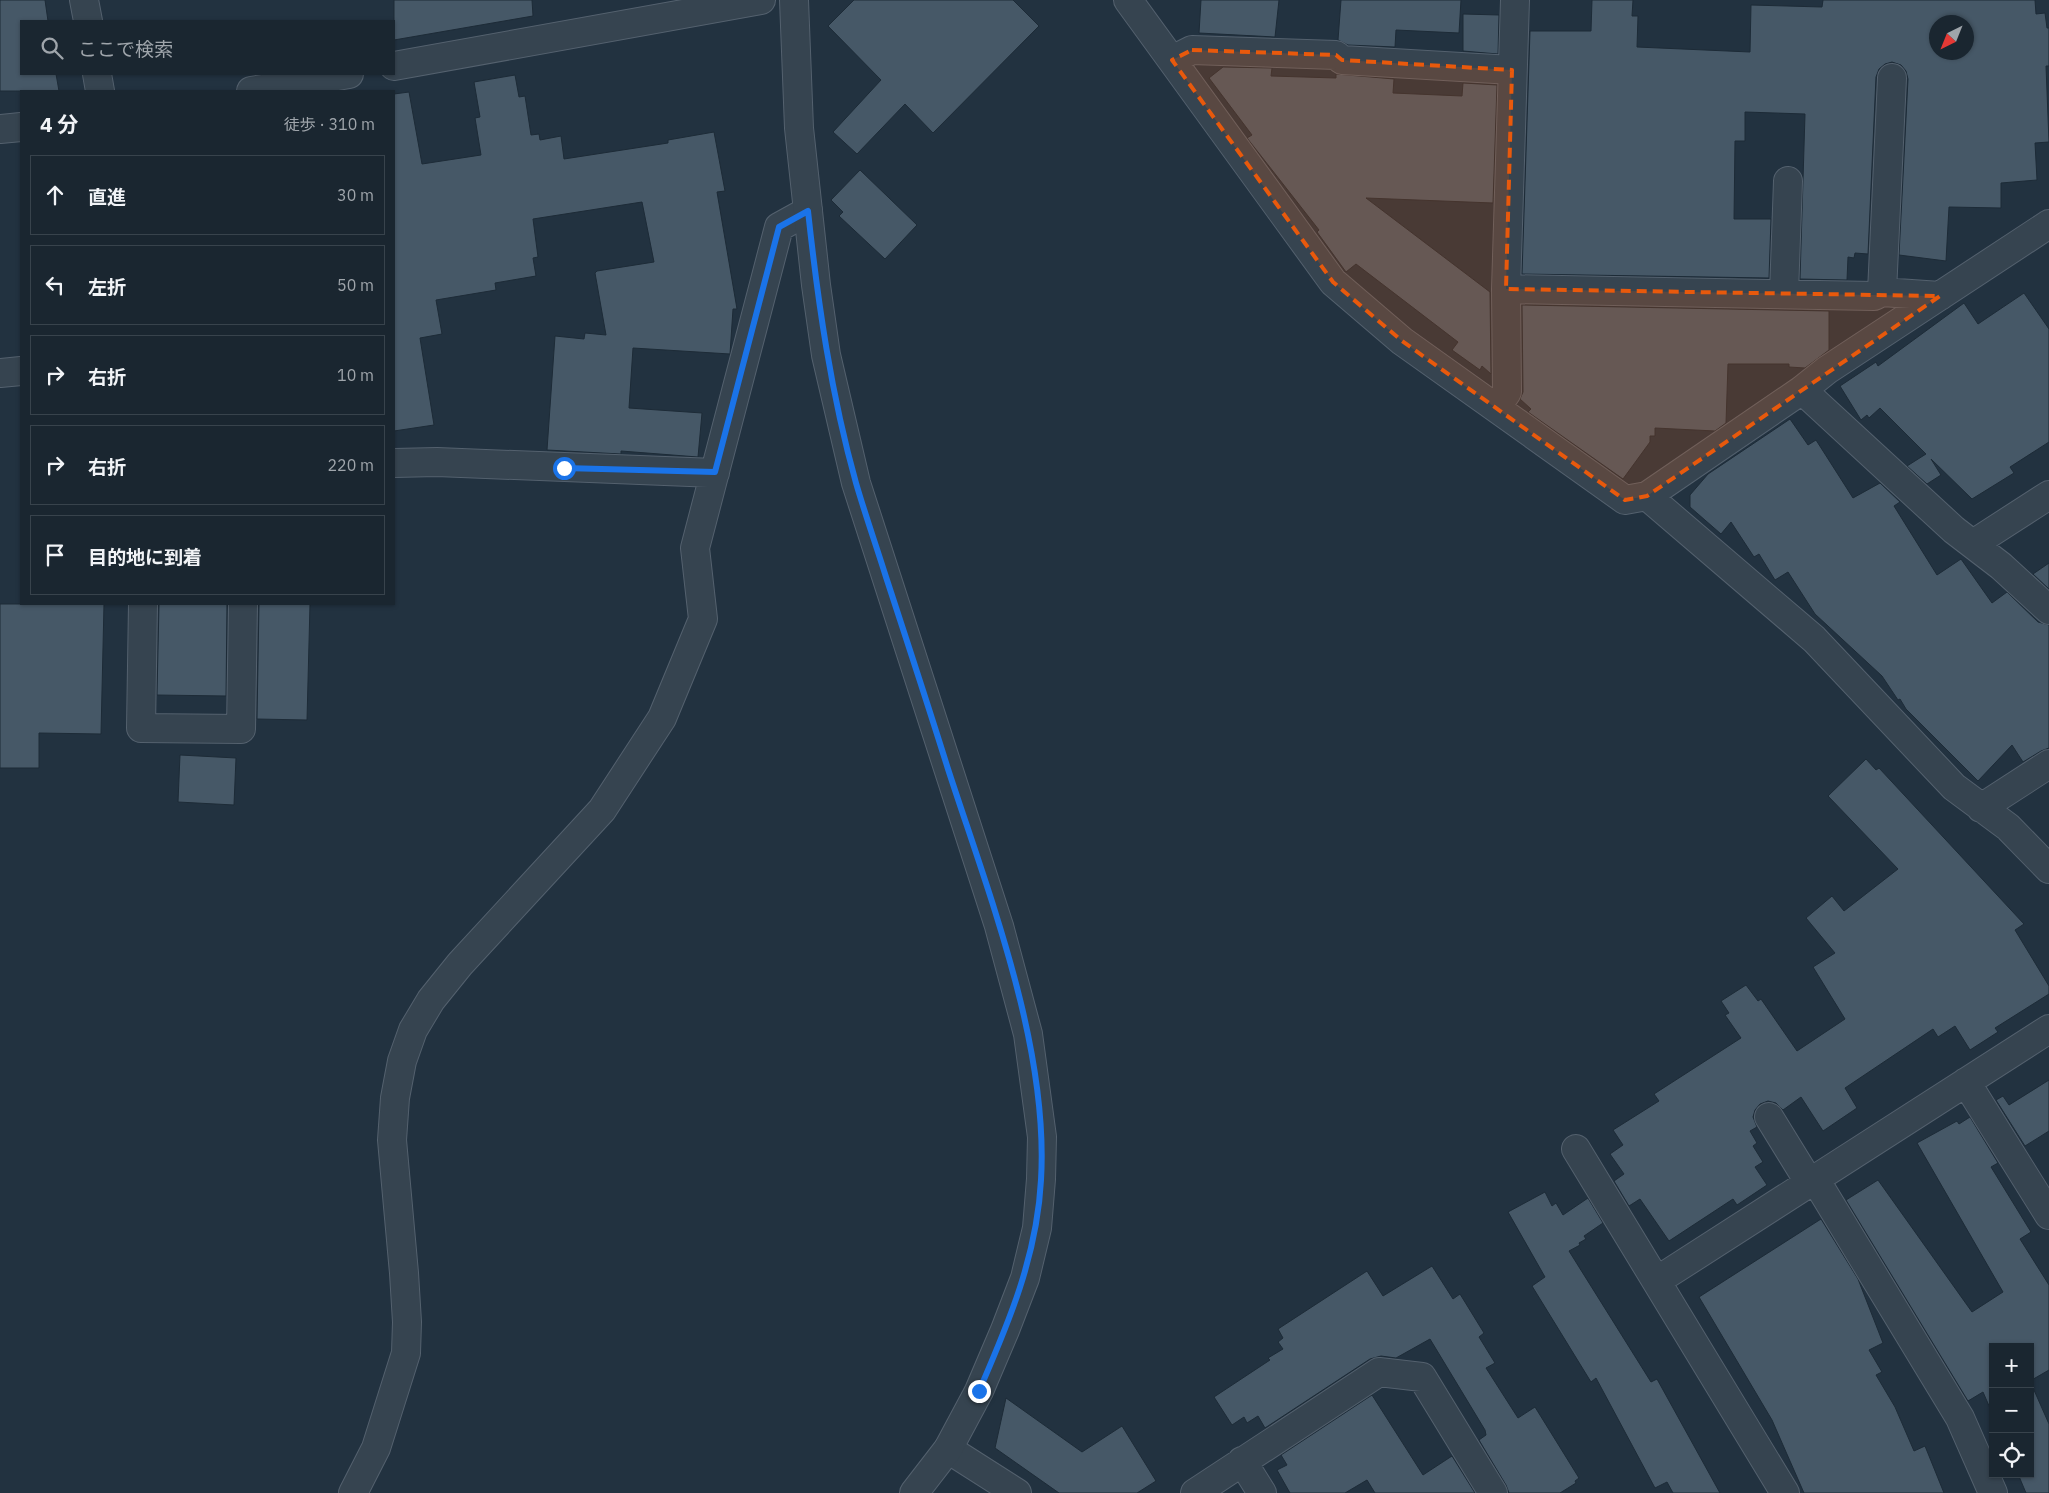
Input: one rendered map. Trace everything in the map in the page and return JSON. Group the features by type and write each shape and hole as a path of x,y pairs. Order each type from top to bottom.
{"street":[{"path":"84,0 88,20"},
{"path":"395,66 761,0"},
{"path":"794,0 800,128 826,355 856,483 999,926 1028,1034 1042,1137 1037,1228 1024,1278 1005,1330 979,1391 948,1449 914,1493"},
{"path":"1128,0 1333,282 1402,341 1625,500 1647,496 1802,390 1827,370 2049,224"},
{"path":"1496,408 1507,392 1506,289 1515,0"},
{"path":"1172,60 1192,50 1336,55 1342,60 1512,70"},
{"path":"97,75 100,90"},
{"path":"257,90 343,75"},
{"path":"1882,292 1892,78"},
{"path":"0,129 20,127"},
{"path":"1784,293 1788,181"},
{"path":"353,1493 376,1448 406,1353 404,1273 392,1140 395,1098 405,1053 413,1030 430,1000 460,964 602,810 662,718 703,619 695,548 779,227 808,211"},
{"path":"1506,289 1874,296 1882,292 1940,296"},
{"path":"0,373 20,371"},
{"path":"1802,390 1954,530 2001,566 2049,610"},
{"path":"395,463 437,462 715,472"},
{"path":"1973,544 2049,495"},
{"path":"1647,496 1814,639 1954,787 2008,827 2049,869"},
{"path":"143,605 141,728 241,729 242,605"},
{"path":"1981,808 2049,764"},
{"path":"1658,1280 2049,1029"},
{"path":"1966,1082 2049,1215"},
{"path":"1768,1118 1812,1180 1960,1418 1993,1493"},
{"path":"1576,1149 1658,1280 1785,1493"},
{"path":"1195,1493 1379,1372 1422,1377 1493,1493"},
{"path":"948,1449 1017,1493"},
{"path":"1242,1461 1262,1493"}],"highlighted area":[{"path":"1192,50 1336,55 1342,60 1512,70 1506,289 1940,296 1647,496 1625,500 1402,341 1333,282 1172,60"}],"building":[{"path":"0,0 45,0 48,20 20,20 20,75 56,75 59,90 0,91"},
{"path":"394,0 532,0 533,16 395,40"},
{"path":"854,0 1013,0 1039,26 933,133 905,104 857,154 833,132 881,80 828,26"},
{"path":"1201,0 1279,0 1275,37 1199,33"},
{"path":"1341,0 1461,0 1459,33 1396,30 1395,47 1348,45 1338,40"},
{"path":"1592,0 1633,0 1632,16 1638,16 1637,47 1750,52 1751,5 1822,7 1823,0 2035,0 2036,14 2045,13 2047,28 2049,28 2049,66 2046,66 2049,142 2035,143 2037,180 2001,183 2001,208 1949,207 1946,261 1899,255 1908,79 1906,71 1901,65 1892,62 1885,64 1879,69 1876,77 1868,254 1855,253 1854,258 1848,257 1847,280 1800,279 1805,114 1745,112 1745,141 1735,141 1734,219 1771,219 1769,278 1522,274 1530,31 1591,31"},
{"path":"1463,14 1499,15 1498,54 1463,51"},
{"path":"1223,67 1272,68 1271,76 1336,78 1336,74 1394,79 1393,93 1462,96 1463,83 1497,85 1493,203 1366,198 1490,292 1491,374 1482,366 1480,370 1452,350 1458,342 1356,264 1346,272 1317,232 1319,230 1247,138 1252,135 1209,78"},
{"path":"515,75 519,97 525,96 531,135 539,134 540,140 561,136 564,159 668,143 668,140 714,132 725,191 717,192 737,309 733,309 730,354 633,348 629,408 702,413 698,457 621,451 621,454 547,450 555,336 584,339 585,333 606,335 595,273 597,271 654,262 642,202 533,219 538,257 533,258 536,276 495,283 496,290 436,300 442,334 420,338 434,425 395,431 395,94 409,92 422,164 481,155 475,118 480,117 474,82"},
{"path":"860,170 917,225 885,259 839,216 843,212 831,200"},
{"path":"2024,293 2049,329 2049,442 2010,467 2014,473 1972,499 1931,459 1941,475 1927,484 1907,466 1926,454 1880,408 1869,418 1867,415 1861,420 1840,386 1876,362 1878,366 1964,303 1978,324"},
{"path":"1522,305 1829,311 1829,350 1805,368 1789,367 1789,364 1728,364 1726,423 1715,431 1655,428 1655,436 1650,436 1650,442 1623,479 1528,412 1531,409 1520,399 1523,392"},
{"path":"1790,419 1808,445 1816,440 1853,498 1880,483 1900,502 1894,506 1937,575 1961,559 1992,603 2007,592 2038,622 2049,625 2049,748 2023,762 2012,745 1978,781 1906,709 1882,676 1815,614 1788,572 1775,580 1759,554 1754,557 1731,522 1721,534 1690,507 1690,495 1708,474"},
{"path":"2049,563 2049,589 2033,574"},
{"path":"0,604 104,605 101,734 39,733 39,768 0,768"},
{"path":"159,605 227,605 226,696 157,695"},
{"path":"259,605 310,605 307,720 257,719"},
{"path":"180,755 236,758 234,805 178,802"},
{"path":"1866,759 1876,770 1879,768 2024,924 2015,930 2049,986 2049,994 1995,1028 1998,1032 1970,1050 1955,1026 1938,1037 1933,1029 1845,1088 1857,1108 1823,1131 1801,1097 1783,1110 1776,1103 1768,1101 1760,1104 1755,1110 1753,1117 1757,1127 1750,1131 1757,1143 1753,1146 1763,1162 1755,1167 1767,1185 1737,1205 1733,1199 1669,1241 1640,1199 1629,1206 1614,1181 1624,1174 1610,1154 1623,1145 1613,1130 1659,1101 1654,1094 1741,1038 1725,1015 1729,1013 1721,1001 1746,985 1758,1001 1761,999 1797,1051 1845,1019 1813,967 1835,953 1806,918 1832,896 1844,911 1898,869 1828,796"},
{"path":"2049,1080 2049,1131 2025,1146 1996,1100 2003,1096 2009,1105"},
{"path":"1970,1117 1998,1163 1991,1167 2031,1232 2020,1239 2049,1285 2049,1370 2034,1379 2034,1343 1989,1343 1989,1406 1983,1392 1968,1401 1846,1200 1878,1180 1972,1312 2003,1292 1917,1143 1957,1121 1959,1124"},
{"path":"1545,1192 1552,1206 1556,1203 1563,1215 1588,1198 1603,1223 1584,1236 1586,1239 1579,1243 1580,1245 1569,1251 1651,1382 1657,1379 1720,1493 1673,1493 1667,1482 1655,1488 1596,1378 1591,1382 1532,1286 1545,1277 1508,1212"},
{"path":"1821,1219 1858,1279 1883,1343 1869,1350 1882,1372 1876,1375 1895,1407 1914,1451 1925,1446 1944,1493 1804,1493 1772,1420 1699,1297"},
{"path":"1432,1266 1453,1299 1460,1294 1484,1333 1479,1337 1495,1363 1486,1368 1518,1418 1535,1407 1579,1478 1575,1481 1576,1483 1560,1493 1509,1493 1479,1440 1486,1435 1485,1430 1430,1339 1396,1358 1381,1356 1370,1359 1265,1428 1258,1416 1247,1423 1244,1417 1232,1425 1214,1397 1270,1360 1268,1358 1283,1349 1278,1342 1283,1338 1278,1329 1367,1271 1383,1296"},
{"path":"2034,1390 2049,1424 2049,1493 2026,1493 2020,1478 2034,1478"},
{"path":"1372,1395 1423,1475 1452,1456 1475,1493 1375,1493 1367,1480 1345,1493 1290,1493 1277,1470 1287,1465 1281,1455"},
{"path":"1006,1398 1082,1452 1122,1426 1156,1481 1137,1493 1059,1493 995,1448"}],"route":[{"path":"564,468 715,472 779,227 808,211 826,355 856,483 999,926 1028,1034 1037,1091 1042,1137 1037,1228 1024,1278 1005,1330 979,1391"}]}
